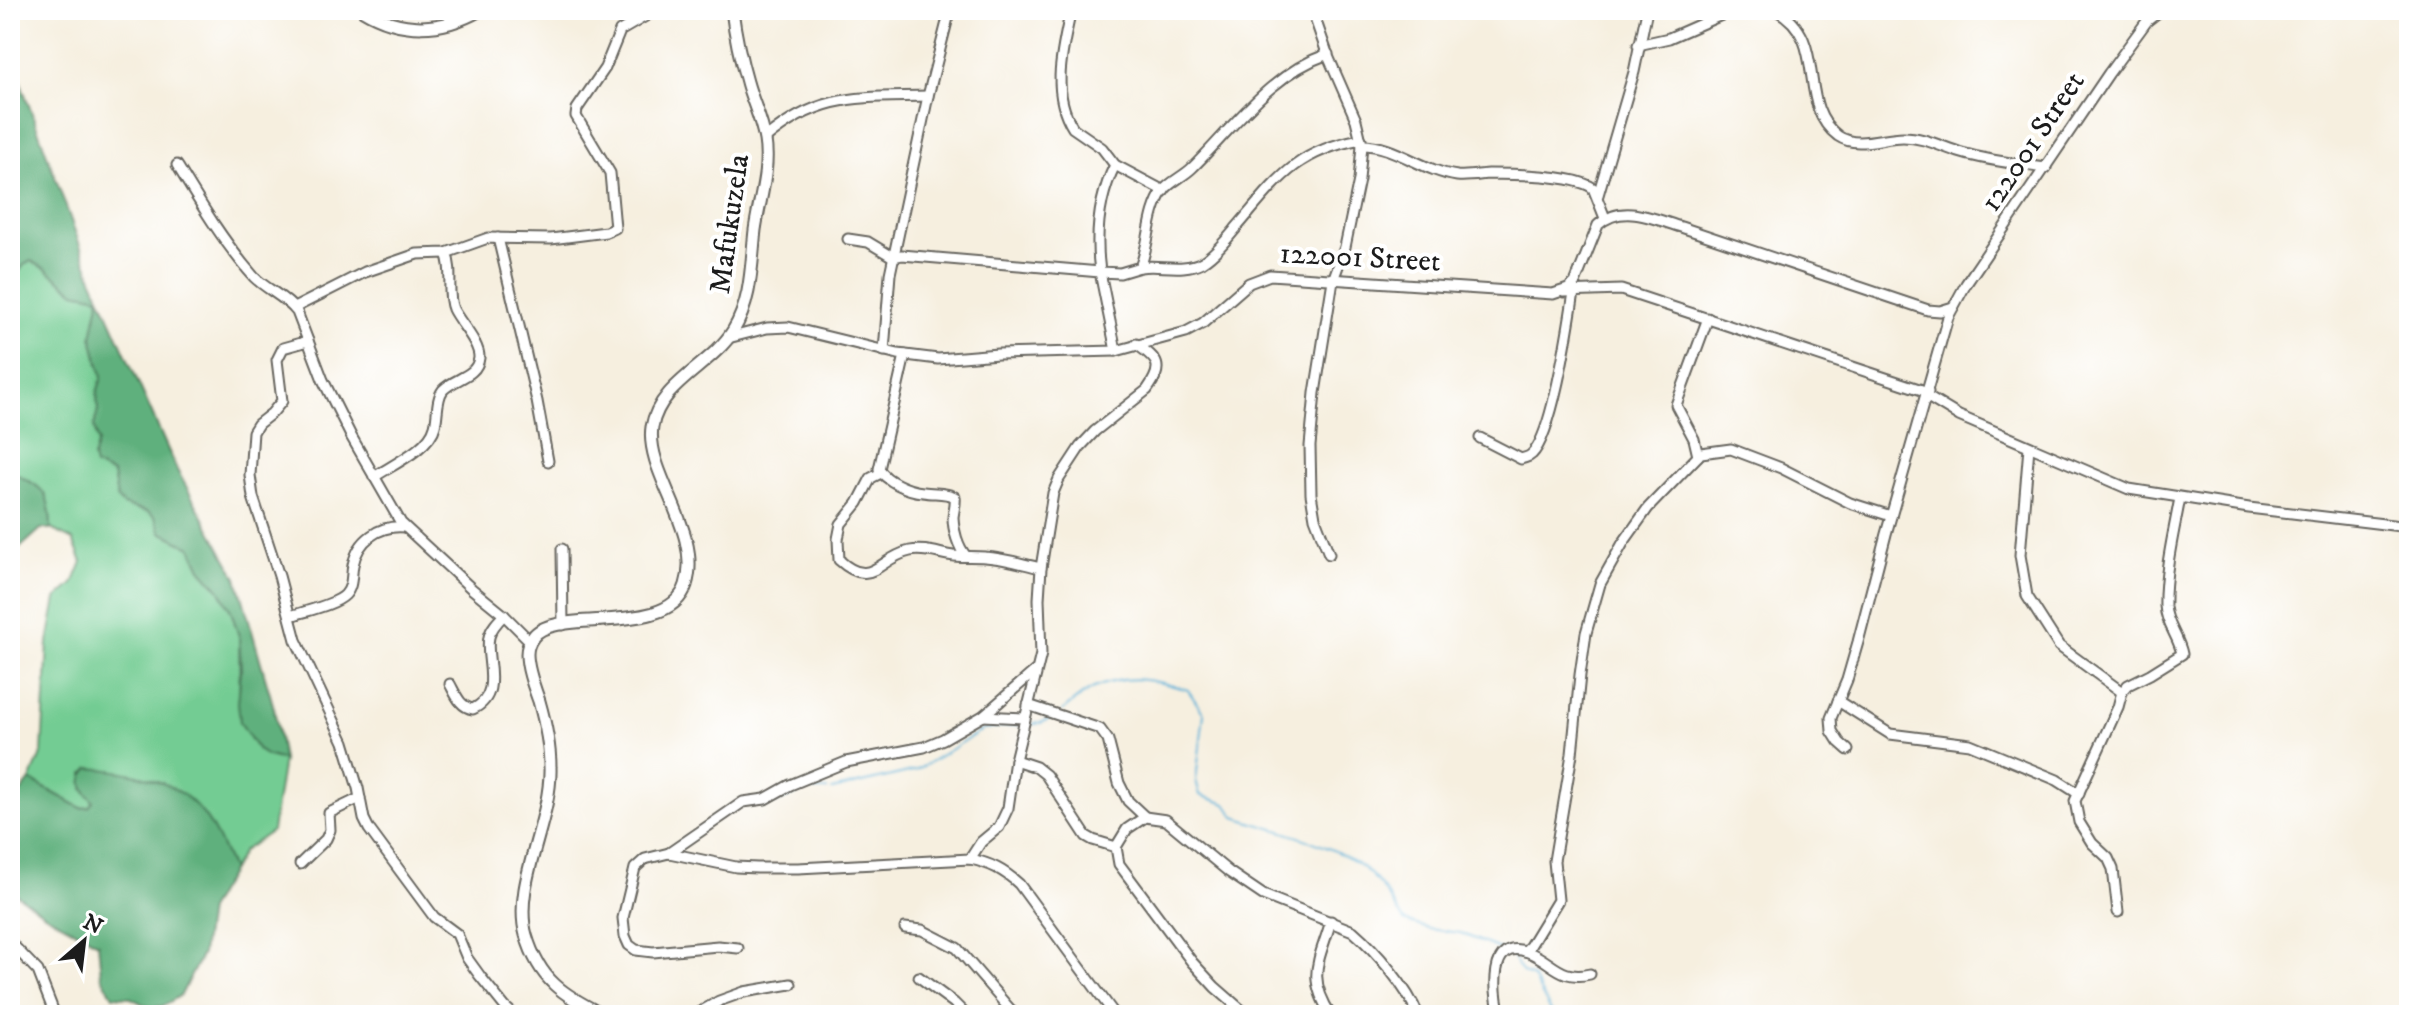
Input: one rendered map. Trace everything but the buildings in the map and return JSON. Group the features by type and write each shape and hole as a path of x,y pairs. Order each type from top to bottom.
{"main road":[{"path":"363,10 383,21 408,28 449,23 480,10"},
{"name":"Mafukuzela","path":"530,641 546,626 642,616 672,605 683,594 689,569 687,552 676,508 655,458 652,429 663,400 721,347 737,323 749,289 765,172 765,139 746,79 732,10"},
{"path":"530,641 528,664 543,715 550,767 546,810 524,900 525,931 533,957 550,982 603,1015"}],"street":[{"path":"294,308 365,272 417,254 446,253 488,238 551,239 606,232 615,228 610,173 576,116 577,109 605,68 620,31 656,10"},
{"path":"884,351 887,291 893,257 950,10"},
{"path":"1071,10 1059,70 1067,115 1073,128 1102,148 1115,165 1164,191"},
{"path":"1335,10 1354,13 1359,10"},
{"path":"1598,195 1631,83 1647,10"},
{"path":"1638,45 1669,38 1733,10"},
{"path":"1776,10 1791,20 1805,40 1810,54 1815,97 1821,113 1830,128 1844,139 1864,142 1915,137 1987,159 2046,168"},
{"name":"122001 Street","path":"1848,750 1832,731 1831,718 1858,642 1891,516 1953,307 2129,44 2147,21 2161,10"},
{"path":"1315,12 1362,142 1359,180 1345,247 1333,280 1315,393 1309,467 1315,518 1329,554"},
{"path":"1140,267 1157,205 1164,191 1189,172 1254,102 1305,64 1328,54"},
{"path":"765,139 786,122 819,105 853,98 928,96"},
{"path":"848,239 868,242 893,257 911,255 1120,273 1140,267 1183,267 1202,262 1215,252 1262,197 1296,165 1324,148 1362,142 1384,148 1434,171 1466,176 1503,174 1580,182 1589,185 1598,195 1605,218"},
{"path":"177,165 209,217 241,260 265,288 294,308 323,380 404,527 530,641"},
{"path":"1115,165 1107,181 1097,241 1116,351"},
{"path":"1561,292 1568,289 1579,276 1595,231 1605,218 1626,213 1807,268 1922,309 1940,311 1953,307"},
{"path":"498,238 548,461"},
{"path":"374,477 425,443 435,428 445,388 474,370 479,360 478,351 453,309 451,272 446,253"},
{"name":"122001 Street","path":"728,338 767,328 788,327 884,351 947,359 998,354 1116,351 1186,332 1203,323 1239,291 1270,275 1543,294 1621,290 1927,394 1959,416 2119,486 2180,498 2409,527"},
{"path":"1480,438 1521,459 1531,455 1536,448 1553,405 1574,292"},
{"path":"1698,456 1694,439 1676,405 1708,318"},
{"path":"308,341 283,348 279,354 282,401 253,432 250,475 253,497 296,640 344,742 364,819 377,842 434,917 457,934 467,958 514,1015"},
{"path":"970,859 981,842 1004,819 1024,718 1041,654 1041,568 1053,493 1068,462 1095,431 1147,390 1157,373 1156,359 1136,344"},
{"path":"905,355 879,464 881,473 916,491 955,497 953,523 961,550 966,556"},
{"path":"2029,447 2020,555 2027,596 2059,646 2122,692"},
{"path":"1525,951 1558,900 1554,861 1572,754 1586,633 1600,584 1623,543 1648,508 1701,453 1731,449 1781,468 1850,503 1891,516"},
{"path":"881,473 871,478 858,503 841,524 839,560 854,571 868,574 898,554 919,549 1002,559 1041,568"},
{"path":"2118,912 2113,869 2079,822 2075,801 2122,692 2128,685 2182,654 2170,628 2165,606 2170,552 2180,498"},
{"path":"291,616 345,595 352,580 355,557 367,538 387,527 404,527"},
{"path":"562,549 563,625"},
{"path":"450,684 467,708 473,709 482,703 491,684 489,635 504,615"},
{"path":"738,948 700,947 647,952 629,945 623,918 635,868 645,859 669,853 743,802 765,799 846,762 924,747 943,739 983,716 1037,670"},
{"path":"1838,701 1890,734 1970,744 2057,780 2079,794"},
{"path":"1028,705 1100,729 1108,740 1119,783 1128,801 1145,817 1166,820 1229,872 1263,895 1353,931 1404,989 1418,1015"},
{"path":"983,716 1024,718"},
{"path":"1015,760 1036,767 1046,775 1086,836 1116,847"},
{"path":"300,864 326,839 330,830 329,813 360,798"},
{"path":"1145,817 1127,829 1116,847 1119,864 1192,962 1247,1015"},
{"path":"669,853 736,867 757,868 970,859 994,866 1019,884 1115,1015"},
{"path":"1331,921 1316,976 1317,989 1331,1015"},
{"path":"905,928 922,930 957,948 1015,1015"},
{"path":"10,942 38,971 55,1015"},
{"path":"1500,1015 1495,977 1498,964 1511,951 1525,951 1564,974 1590,974"},
{"path":"919,977 966,1015"},
{"path":"695,1015 719,1001 744,992 791,984"}],"green space":[{"path":"10,53 92,278 177,470 237,578 274,708 283,760 258,750 240,722 239,636 231,611 219,589 201,569 191,547 161,532 155,517 148,512 123,505 117,499 113,474 95,466 93,458 98,442 94,427 98,410 97,393 102,377 92,337 100,297 75,292 31,261 10,283"},
{"path":"31,261 75,292 100,297 92,337 102,377 97,393 98,410 94,427 98,442 93,458 113,473 117,498 123,505 148,512 155,517 161,532 191,547 201,569 219,589 231,611 239,636 240,722 258,750 283,760 272,831 243,851 232,870 216,835 84,773 83,789 94,801 89,807 81,808 30,780 42,752 48,642 56,599 73,584 82,562 73,540 51,529 49,505 42,491 10,471 10,283"},
{"path":"10,471 42,491 49,505 51,529 41,529 10,557"},
{"path":"90,768 149,778 188,798 209,823 232,870 208,910 202,954 181,995 163,1006 149,1007 129,997 113,996 101,976 98,943 46,915 10,890 10,806 30,780 81,808 89,807 93,801 84,789 83,781"}],"waterway":[{"path":"1062,711 1090,690 1130,679 1188,690 1204,714 1196,780 1200,795 1226,804 1235,817 1304,839 1354,861 1378,882 1404,921 1429,929 1460,933 1502,950"},
{"path":"1027,725 1051,718"},
{"path":"832,790 917,770 984,729 1019,725"},
{"path":"774,803 806,790 827,790"},
{"path":"1511,955 1523,973 1533,978 1553,1015"}]}
